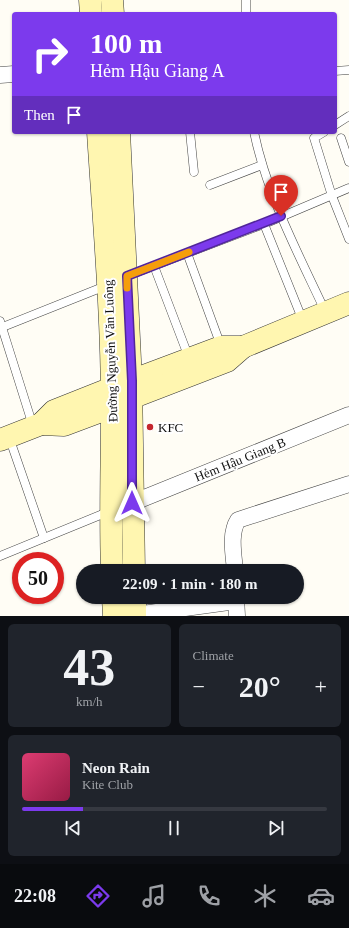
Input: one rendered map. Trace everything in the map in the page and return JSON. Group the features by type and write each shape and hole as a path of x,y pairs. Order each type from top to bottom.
{"main road":[{"path":"90,0 91,12"},
{"path":"112,0 113,12"},
{"name":"Đường Nguyễn Văn Luông","path":"98,134 118,281"},
{"name":"Đường Nguyễn Văn Luông","path":"119,134 118,281 122,393 132,503 134,564"},
{"path":"5,438 37,426 54,411 122,393 227,361 243,347 349,303"},
{"path":"122,393 189,359 221,347 243,347"},
{"name":"Đường Nguyễn Văn Luông","path":"112,564 110,511 122,393"},
{"path":"113,604 114,616"}],"street":[{"path":"0,75 12,74"},
{"name":"Hẻm Hậu Giang B","path":"132,503 349,415"},
{"path":"235,564 234,526 238,520 349,484"},
{"path":"135,609 236,605"}],"lane":[{"path":"246,0 246,12"},
{"path":"337,72 349,70"},
{"path":"337,124 349,116"},
{"path":"190,134 194,172"},
{"path":"254,134 262,165 281,216 326,313"},
{"path":"321,134 314,138 332,196 349,240"},
{"path":"341,138 349,162"},
{"path":"210,185 262,165"},
{"path":"37,426 1,325 264,224 349,188"},
{"path":"264,224 304,322"},
{"path":"187,253 221,347"},
{"path":"154,266 189,359"},
{"path":"5,438 44,538"},
{"path":"0,556 110,511"}],"slow traffic":[{"path":"127,288 127,276 189,252"}],"place":[{"name":"KFC","path":"150,427"}],"route":[{"path":"132,503 132,381 127,276 264,224 281,216"}]}
